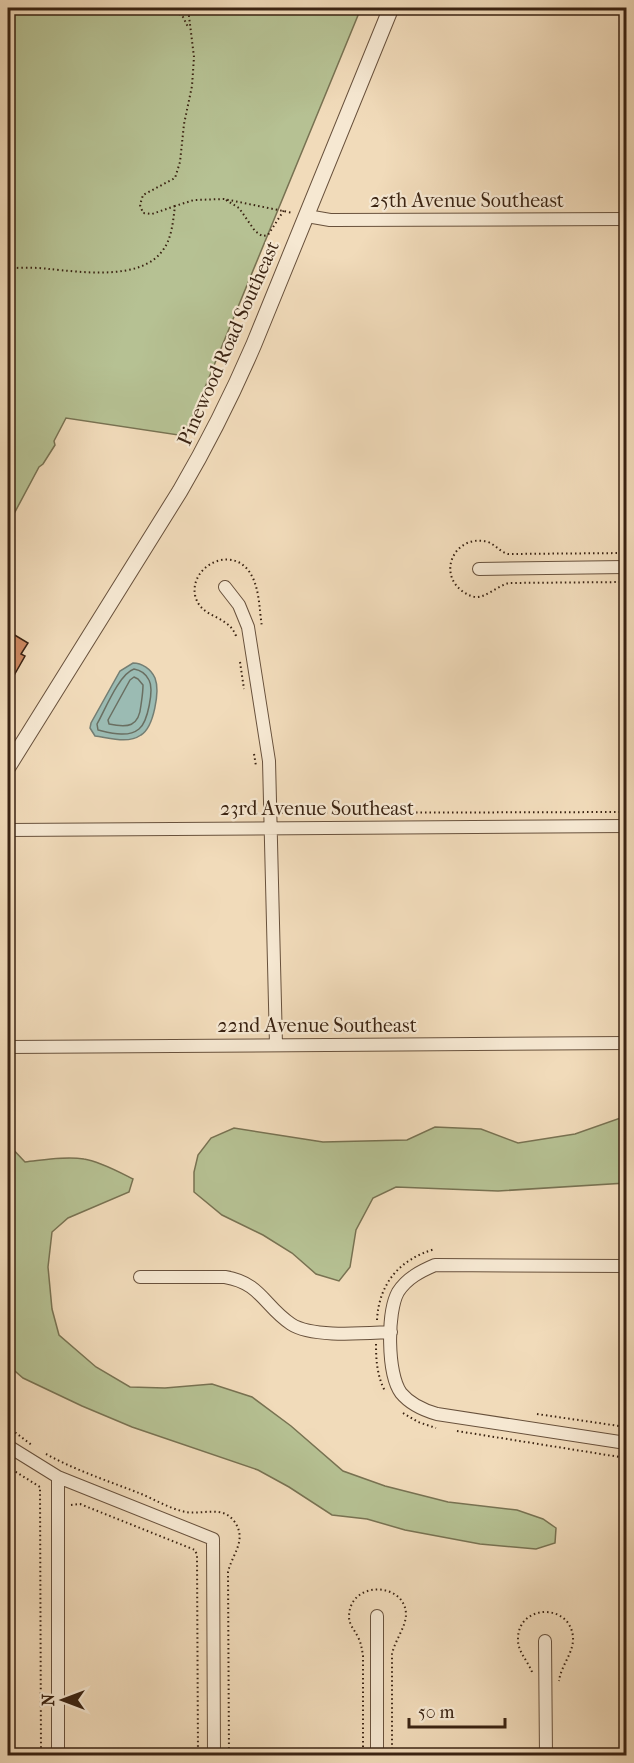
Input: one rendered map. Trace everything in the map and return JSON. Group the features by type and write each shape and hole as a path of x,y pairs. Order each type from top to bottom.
{"street":[{"name":"Pinewood Road Southeast","path":"8,767 176,499 234,391 391,8"},
{"name":"25th Avenue Southeast","path":"307,216 330,220 627,219"},
{"path":"479,569 627,567"},
{"path":"225,587 239,605 248,627 269,761 276,1045"},
{"name":"23rd Avenue Southeast","path":"8,830 627,826"},
{"name":"22nd Avenue Southeast","path":"8,1047 627,1043"},
{"path":"627,1266 435,1265 414,1275 398,1293 392,1313 391,1332 394,1378 400,1391 417,1406 437,1414 627,1443"},
{"path":"140,1278 235,1279 253,1288 291,1324 300,1328 321,1332 391,1332"},
{"path":"8,1446 58,1477 213,1539 214,1755"},
{"path":"58,1477 58,1755"},
{"path":"377,1616 377,1755"},
{"path":"545,1641 546,1755"}],"path":[{"path":"172,8 183,17 190,29"},
{"path":"188,8 194,57 192,86 184,124 180,162 175,178 143,195 140,205 143,213 152,214 194,200 224,198 284,210 268,235 262,236 255,231 239,208 224,198"},
{"path":"8,268 48,268 103,273 137,268 153,262 168,243 175,206"},
{"path":"627,553 508,554 500,552 488,542 468,542 455,553 450,569 453,584 467,595 475,597 483,596 509,583 627,582"},
{"path":"283,813 627,812"},
{"path":"537,1414 627,1427"},
{"path":"8,1427 36,1448"},
{"path":"44,1452 184,1512 220,1512 233,1520 240,1543 230,1562 228,1572 229,1755"},
{"path":"8,1467 40,1487 40,1755"},
{"path":"72,1504 80,1504 195,1550 197,1555 198,1755"}],"green space":[{"path":"8,8 361,8 185,436 66,418 54,441 55,445 39,467 8,525"},
{"path":"626,1116 626,1183 498,1191 396,1187 373,1198 356,1230 350,1267 339,1281 316,1274 292,1253 263,1235 222,1215 194,1192 194,1172 198,1155 211,1138 234,1128 323,1142 407,1140 435,1127 481,1129 518,1143 575,1134"},
{"path":"8,1144 25,1162 62,1158 84,1159 102,1164 133,1179 129,1192 68,1218 52,1232 48,1267 52,1309 59,1335 96,1367 130,1387 165,1388 212,1384 252,1397 291,1426 343,1471 385,1486 448,1502 517,1510 543,1519 556,1528 555,1543 536,1549 480,1544 405,1530 367,1519 332,1515 258,1470 132,1427 23,1378 8,1365"}],"water":[{"path":"133,663 146,667 155,678 156,700 146,731 130,739 119,740 95,736 90,728 91,723 120,671"}],"building":[{"path":"8,631 28,643 21,654 25,656 8,686"}]}
